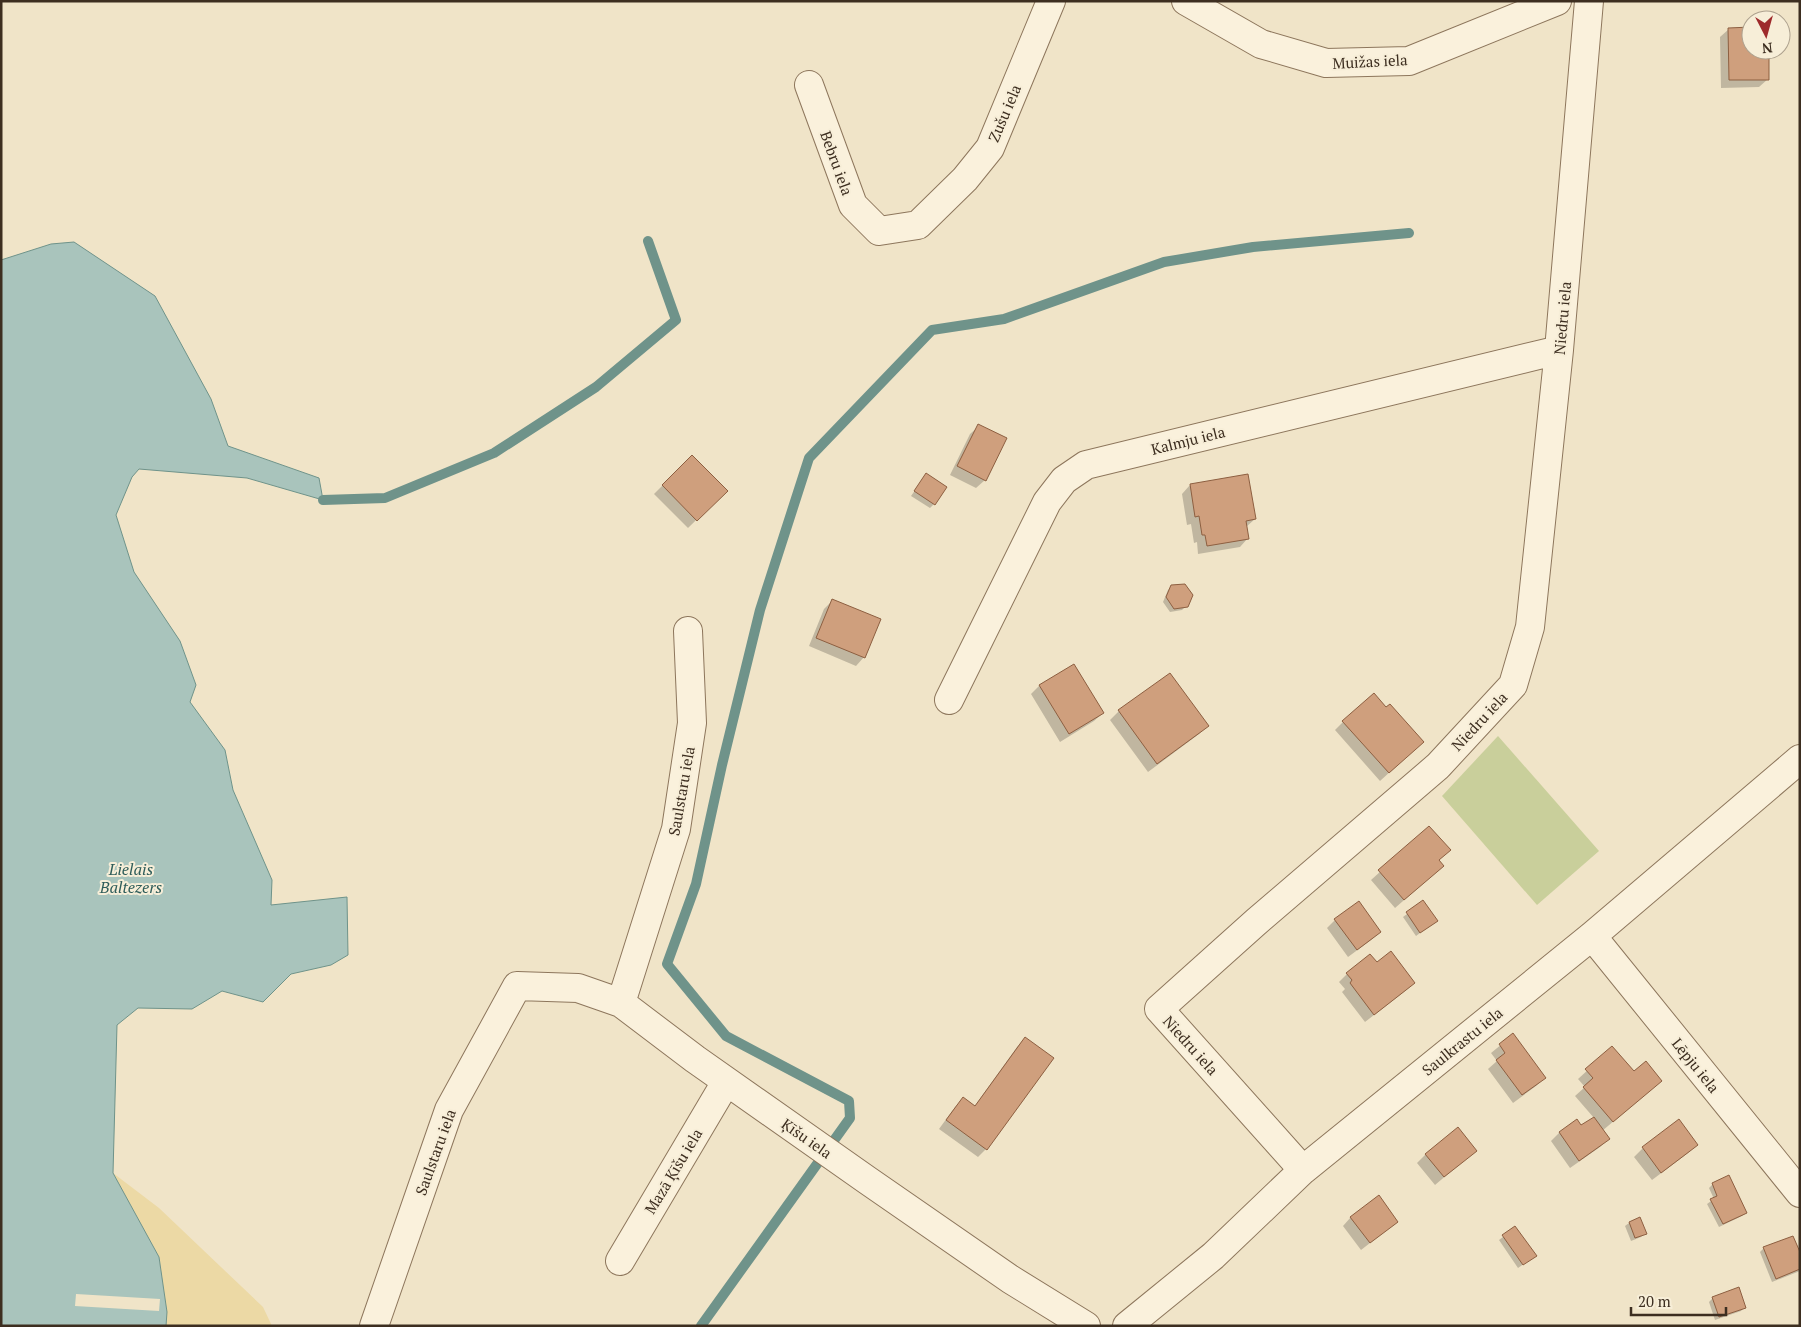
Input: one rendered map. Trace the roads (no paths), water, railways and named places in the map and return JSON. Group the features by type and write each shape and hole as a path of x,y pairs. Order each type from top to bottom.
{"street":[{"name":"Zušu iela","path":"879,231 918,225 965,179 990,148 1051,1"},
{"name":"Muižas iela","path":"1186,1 1261,44 1326,64 1409,61 1556,1"},
{"name":"Niedru iela","path":"1303,1170 1159,1009 1256,922 1438,766 1513,684 1530,627 1559,350 1589,1"},
{"name":"Bebru iela","path":"809,85 853,205 879,231"},
{"name":"Kalmju iela","path":"949,700 1047,502 1064,480 1086,465 1559,350"},
{"name":"Saulstaru iela","path":"621,1003 676,829 692,723 688,631"},
{"name":"Saulkrastu iela","path":"1127,1326 1212,1256 1303,1170 1592,936 1800,758"},
{"name":"Lēpju iela","path":"1592,936 1800,1193"},
{"name":"Saulstaru iela","path":"374,1326 449,1110 517,986"},
{"name":"Ķīšu iela","path":"517,986 578,988 621,1003 726,1082 1010,1279 1086,1326"},
{"name":"Mazā Ķīšu iela","path":"620,1261 726,1082"}],"water":[{"name":"Lielais Baltezers","path":"74,242 155,296 211,399 228,446 319,478 323,500 247,478 139,469 132,477 116,515 134,572 180,641 196,685 190,702 225,750 233,790 272,880 271,905 347,897 348,955 331,965 291,974 263,1002 222,991 192,1009 138,1008 117,1025 113,1173 159,1257 167,1312 166,1326 1,1326 1,260 51,244"}],"waterway":[{"path":"701,1326 850,1118 849,1101 726,1036 667,964 696,884 722,765 760,610 809,458 932,330 1004,319 1164,262 1253,247 1409,233"},
{"path":"323,500 385,498 494,453 596,387 676,320 648,241"}]}
